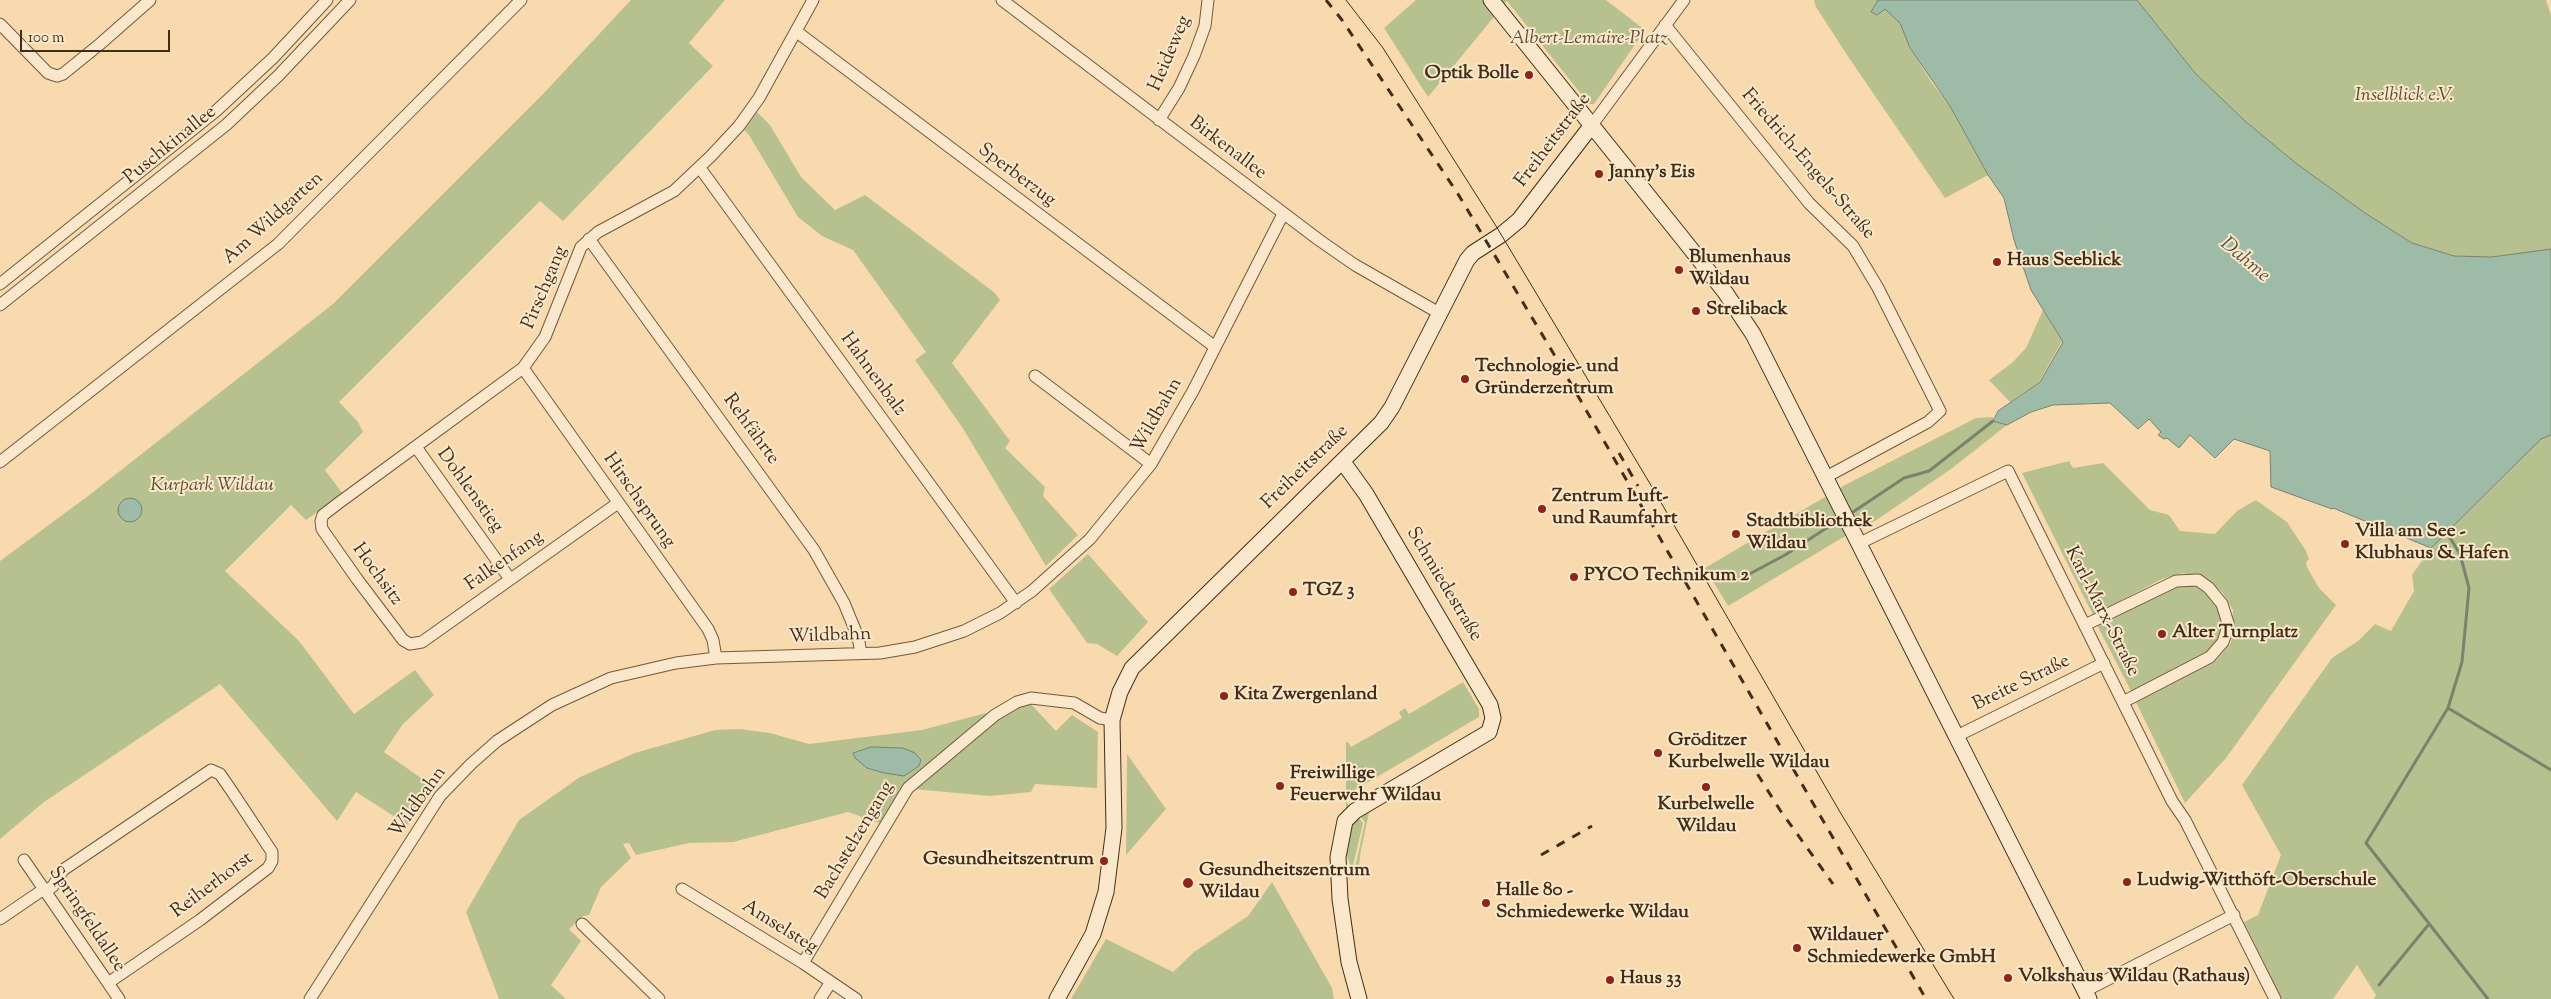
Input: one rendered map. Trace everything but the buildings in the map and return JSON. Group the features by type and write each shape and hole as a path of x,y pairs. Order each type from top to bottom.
{"street":[{"path":"0,24 48,73 57,76 63,74 150,0"},
{"name":"Puschkinallee","path":"0,284 216,111 273,58 327,0"},
{"name":"Puschkinallee","path":"0,304 221,129 278,76 350,0"},
{"name":"Am Wildgarten","path":"0,462 278,244 521,0"},
{"name":"Pirschgang","path":"321,521 323,515 340,502 416,448 522,368 544,337 576,257 589,239 674,191 700,168 741,123 778,68 813,0"},
{"name":"Birkenallee","path":"1002,0 1283,214 1355,265 1439,313"},
{"name":"Heideweg","path":"1159,120 1194,56 1206,26 1208,0"},
{"path":"1491,0 1725,292 1747,325 1858,538 2087,995 2234,915"},
{"name":"Freiheitstraße","path":"1057,999 1090,941 1106,892 1114,828 1112,720 1120,692 1136,663 1381,423 1392,407 1467,260 1473,252 1501,235 1519,220 1592,126 1684,0"},
{"name":"Friedrich-Engels-Straße","path":"1665,25 1808,203 1853,246 1878,288 1938,405 1940,411 1931,420 1829,482"},
{"name":"Sperberzug","path":"797,32 1216,347"},
{"name":"Hahnenbalz","path":"700,168 1016,603"},
{"name":"Wildbahn","path":"310,999 433,805 471,764 497,741 552,705 596,684 658,666 716,658 861,653 906,648 949,637 984,622 1016,603 1050,577 1083,547 1151,464 1216,347 1283,214"},
{"name":"Rehfährte","path":"589,239 814,550 844,603 858,637 861,653"},
{"name":"Hirschsprung","path":"522,368 708,629 713,640 716,658"},
{"path":"1034,376 1151,464"},
{"name":"Dohlenstieg","path":"416,448 510,579"},
{"name":"Schmiedestraße","path":"1343,462 1366,494 1490,705 1494,718 1489,732 1355,811 1345,821 1338,857 1340,899 1349,962 1359,999"},
{"name":"Karl-Marx-Straße","path":"1858,538 2008,471 2172,801 2185,820 2276,999"},
{"name":"Falkenfang","path":"410,644 422,642 618,503"},
{"name":"Hochsitz","path":"321,521 322,529 357,579 403,640 410,644"},
{"path":"2085,625 2176,581 2198,580 2209,588 2222,604 2228,623 2226,633 2223,642 2210,657 2124,702"},
{"name":"Breite Straße","path":"1956,736 2104,663"},
{"name":"Bachstelzengang","path":"803,963 908,788 995,715 1017,702 1031,698 1074,703 1100,718 1112,720"},
{"name":"Reiherhorst","path":"44,890 53,886 63,870 211,770 220,774 272,852 272,861 268,868 212,911 108,983"},
{"name":"Springfeldallee","path":"24,860 119,999"},
{"name":"Amselsteg","path":"682,889 803,963 856,999"},
{"path":"0,919 44,890"},
{"path":"582,924 659,999"},
{"path":"820,999 831,982"}],"green space":[{"name":"Kurpark Wildau","path":"631,0 725,0 689,43 713,66 563,221 540,201 339,402 358,422 363,432 325,470 343,494 306,520 291,505 225,571 299,641 354,714 415,670 434,695 403,724 384,752 435,788 408,825 356,792 337,821 220,684 44,802 0,839 0,561 88,496 333,304 543,94"},
{"name":"Albert-Lemaire-Platz","path":"1416,0 1606,0 1645,30 1594,104 1589,104 1507,1 1428,97 1384,28"},
{"path":"1814,0 1878,0 1871,12 1877,15 1885,8 1890,11 1900,23 1910,48 1932,83 1950,106 1988,175 1945,198 1849,58 1816,7"},
{"name":"Inselblick e.V.","path":"2137,0 2546,0 2551,15 2551,250 2492,257 2454,256 2412,243 2365,213 2297,164 2245,121 2195,73"},
{"path":"757,112 770,125 801,177 835,210 865,195 995,293 1000,300 952,363 1010,441 1005,448 1045,487 1043,496 1078,535 1046,566 962,427 915,360 926,352 853,250 822,236 798,217 749,135 744,130"},
{"path":"2043,310 2062,341 2039,382 2010,402 1989,380 2012,363 2026,348"},
{"path":"1993,417 1993,421 2007,425 1951,469 1875,521 1842,538 1728,606 1705,568 1845,485 1976,418"},
{"path":"2551,435 2551,999 2374,999 2376,995 2357,965 2333,999 2282,999 2244,922 2258,915 2281,855 2242,785 2332,658 2358,641 2375,624 2391,631 2414,591 2412,575 2431,548 2541,439"},
{"path":"2069,461 2073,468 2103,463 2150,510 2169,515 2180,531 2215,534 2237,511 2256,500 2287,522 2306,551 2309,559 2306,562 2307,567 2319,588 2336,605 2226,758 2185,803 2136,702 2217,660 2231,643 2233,610 2222,592 2206,579 2183,573 2162,579 2093,615 2022,473"},
{"path":"1088,554 1148,622 1117,656 1097,644 1087,643 1049,589"},
{"name":"Alter Turnplatz","path":"2194,584 2205,589 2216,599 2224,627 2220,641 2211,653 2132,693 2096,623 2165,588"},
{"path":"1463,682 1479,709 1479,717 1348,794 1346,800 1346,743 1348,742 1351,747 1402,718 1399,712 1405,708 1409,714"},
{"path":"1029,702 1056,731 1072,715 1098,732 1097,788 1035,784 1031,792 990,796 913,789 1009,709"},
{"path":"986,713 986,719 937,761 882,824 848,812 733,842 689,843 636,855 629,843 623,844 631,858 601,887 589,915 583,916 569,929 581,941 551,985 566,999 499,999 466,912 519,820 580,777 635,753 715,730 740,729 770,733 809,744 922,730"},
{"path":"1127,754 1166,809 1126,855 1126,854"},
{"path":"1346,800 1350,809 1346,809"},
{"path":"1370,808 1357,878 1354,873 1365,822 1359,815"},
{"path":"1357,816 1363,823 1352,870 1344,847 1348,831"},
{"path":"1272,882 1332,988 1334,999 1071,999 1106,939 1173,972 1194,952 1248,916"}],"water":[{"name":"Dahme","path":"1878,0 2137,0 2195,73 2245,121 2297,164 2365,213 2412,243 2454,256 2492,257 2551,249 2551,435 2541,439 2431,548 2333,508 2271,487 2270,451 2234,439 2215,458 2190,435 2179,448 2167,438 2164,439 2158,435 2161,432 2149,419 2138,429 2110,403 2053,405 2031,412 2007,425 1993,421 1998,411 2040,382 2063,342 2031,290 2014,240 2004,198 1988,175 1950,106 1910,48 1900,23 1885,9 1877,15 1871,12"},
{"path":"130,498 139,501 142,510 139,519 130,522 121,519 118,510 121,501"},
{"path":"871,747 903,748 915,753 921,760 919,766 904,776 884,773 867,768 855,758 853,753"}],"waterway":[{"path":"1850,514 1904,478 1929,471 1993,421"},
{"path":"1742,578 1785,555 1842,518"},
{"path":"2447,533 2460,554 2469,588 2462,662 2448,708 2366,843 2488,999"},
{"path":"2448,708 2551,770"},
{"path":"2379,985 2429,924"}],"tram line":[{"path":"1346,0 1383,48 1496,226 1652,487 1840,812 1954,999"}],"railway":[{"path":"1326,0 1342,20 1458,194 1552,351 1926,999"},
{"path":"1619,453 1638,486"},
{"path":"1748,759 1780,810 1833,884"},
{"path":"1541,855 1592,826"}],"place":[{"name":"Optik Bolle","path":"1529,75"},
{"name":"Janny's Eis","path":"1599,174"},
{"name":"Haus Seeblick","path":"1997,262"},
{"name":"Blumenhaus Wildau","path":"1679,270"},
{"name":"Streliback","path":"1696,311"},
{"name":"Technologie- und Gründerzentrum","path":"1465,379"},
{"name":"Zentrum Luft- und Raumfahrt","path":"1542,509"},
{"name":"Stadtbibliothek Wildau","path":"1736,534"},
{"name":"Villa am See - Klubhaus & Hafen","path":"2345,544"},
{"name":"PYCO Technikum 2","path":"1574,577"},
{"name":"TGZ 3","path":"1293,592"},
{"name":"Alter Turnplatz","path":"2162,634"},
{"name":"Kita Zwergenland","path":"1224,696"},
{"name":"Gröditzer Kurbelwelle Wildau","path":"1658,753"},
{"name":"Freiwillige Feuerwehr Wildau","path":"1280,786"},
{"name":"Kurbelwelle Wildau","path":"1706,787"},
{"name":"Gesundheitszentrum","path":"1104,861"},
{"name":"Ludwig-Witthöft-Oberschule","path":"2127,882"},
{"name":"Gesundheitszentrum Wildau","path":"1188,883"},
{"name":"Halle 80 - Schmiedewerke Wildau","path":"1486,903"},
{"name":"Wildauer Schmiedewerke GmbH","path":"1797,948"},
{"name":"Volkshaus Wildau (Rathaus)","path":"2008,978"},
{"name":"Haus 33","path":"1610,980"}]}
